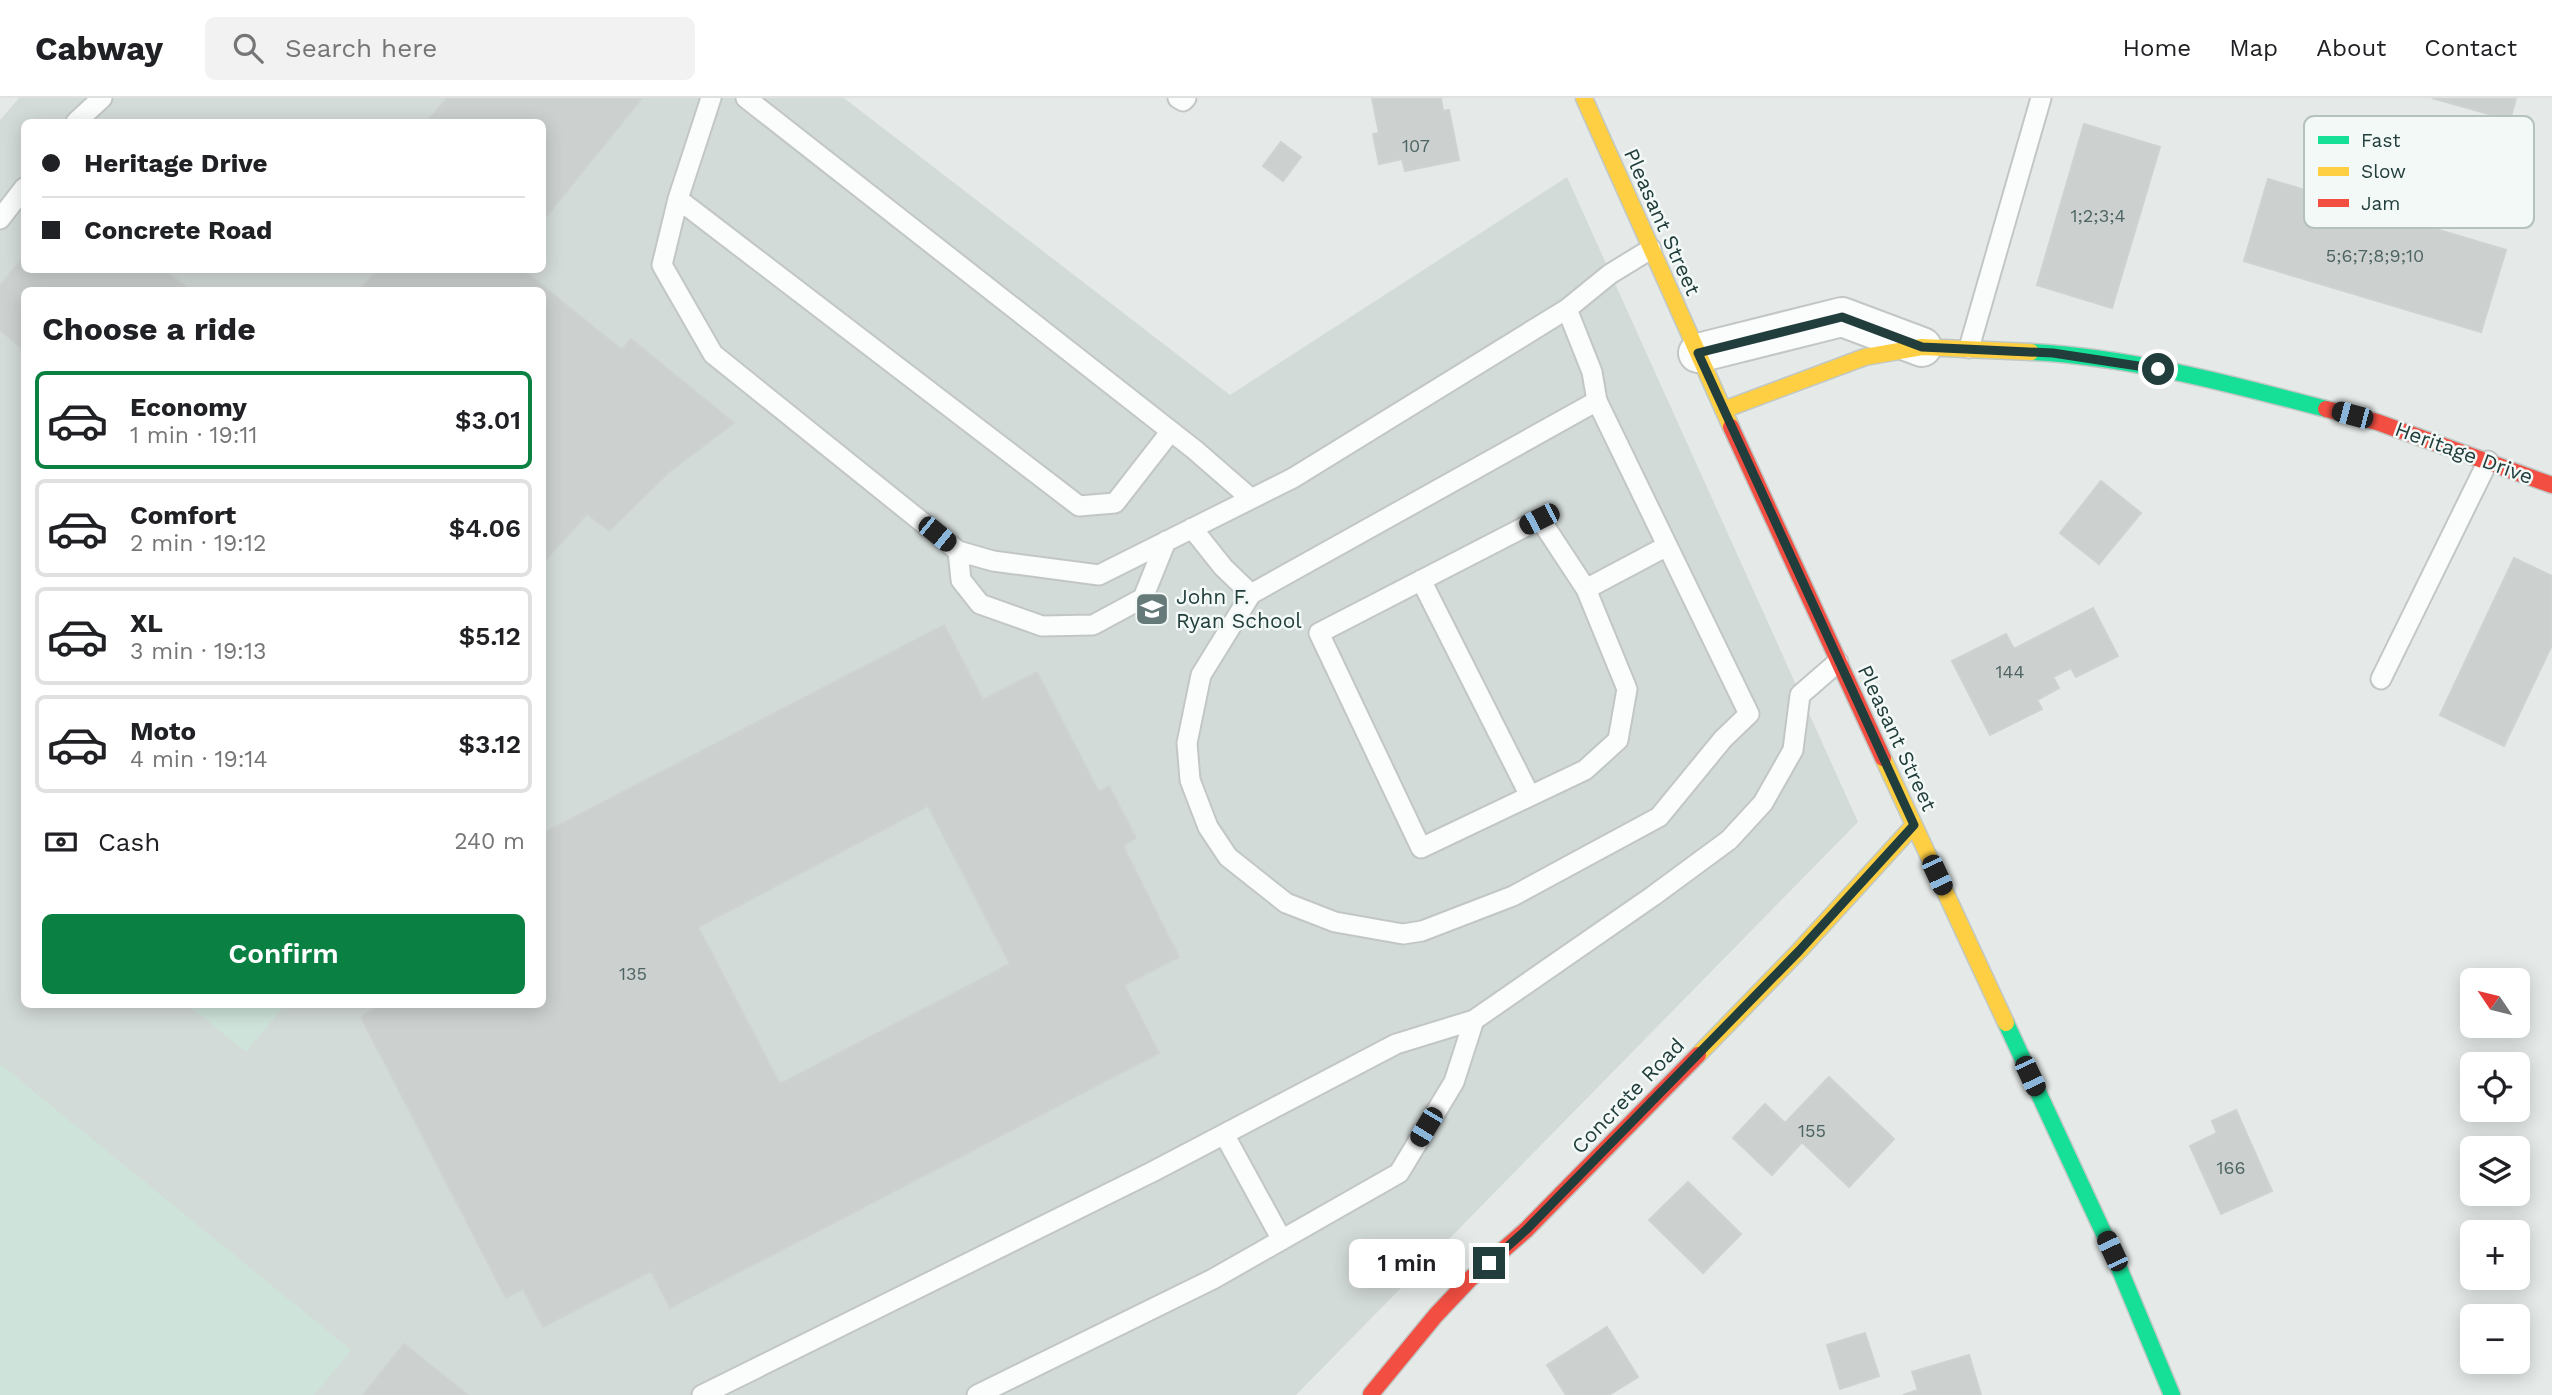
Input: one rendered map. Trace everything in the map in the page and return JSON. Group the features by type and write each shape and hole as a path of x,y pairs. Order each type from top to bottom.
{"street":[{"name":"Pleasant Street","path":"1584,98 1838,662 2112,1251 2172,1395"},
{"name":"Heritage Drive","path":"1698,353 1842,317 1922,347"},
{"name":"Heritage Drive","path":"1723,410 1864,357 1922,347 2053,353 2158,369 2251,389 2377,422 2552,485"},
{"name":"Concrete Road","path":"1371,1394 1436,1315 1470,1279 1526,1230 1705,1048 1799,951 1914,825"}],"lane":[{"path":"79,119 102,98"},
{"path":"711,98 678,199 662,265 713,354 958,551 993,561 1099,575 1293,478 1567,309 1610,274 1651,248"},
{"path":"746,98 1171,431 1249,498"},
{"path":"1178,98 1185,98"},
{"path":"1969,348 2040,98"},
{"path":"0,219 21,192"},
{"path":"678,199 1079,506 1115,503 1171,431"},
{"path":"1567,309 1591,372 1597,401 1749,714 1723,739 1659,817 1513,896 1422,931 1403,934 1335,922 1286,903 1228,857 1207,824 1190,779 1186,743 1201,676 1251,594 1597,401"},
{"path":"2381,678 2488,461"},
{"path":"1539,519 1586,589 1628,689 1618,740 1585,769 1421,848 1319,633 1539,519"},
{"path":"1192,528 1223,567 1251,594"},
{"path":"958,551 961,580 980,604 1042,626 1093,625 1143,598 1166,541"},
{"path":"1586,589 1667,546"},
{"path":"1421,580 1530,796"},
{"path":"702,1395 1224,1134 1396,1044 1474,1020 1729,840 1763,803 1793,750 1800,695 1838,662"},
{"path":"977,1395 1213,1279 1399,1173 1454,1082 1474,1020"},
{"path":"1224,1134 1282,1240"}],"shaded area":[{"name":"John F. Ryan School","path":"19,98 844,98 1230,395 1567,177 1858,822 1296,1395 0,1395 0,120"}],"green space":[{"path":"192,1008 283,1008 246,1052"},
{"path":"0,1064 351,1350 314,1395 0,1395"}],"building":[{"path":"447,98 642,98 546,217 546,119 430,119"},
{"path":"1372,98 1441,98 1443,111 1449,110 1459,160 1405,171 1402,159 1379,164 1373,134 1379,133"},
{"path":"2432,98 2516,98 2511,116 2496,116"},
{"path":"2084,124 2160,147 2112,308 2037,285"},
{"path":"1281,142 1301,157 1283,181 1263,166"},
{"path":"2268,179 2304,190 2304,228 2432,228 2506,250 2481,332 2244,261"},
{"path":"21,260 21,273 168,273 186,287 21,287 21,348 0,330 0,286"},
{"path":"374,273 527,273 544,287 363,287"},
{"path":"546,289 622,350 631,339 734,423 668,473 609,531 587,514 546,560"},
{"path":"2101,481 2141,513 2099,564 2060,533"},
{"path":"2514,558 2552,576 2552,645 2504,746 2440,715"},
{"path":"2093,608 2118,656 2076,677 2071,668 2053,677 2059,688 2037,700 2042,709 1990,735 1952,661 2006,634 2014,649"},
{"path":"944,625 983,700 1037,672 1099,792 1109,786 1136,838 1123,846 1179,957 1124,985 1159,1053 670,1308 651,1271 543,1327 523,1289 506,1298 361,1017 375,1008 546,1008 546,832","holes":["928,806 1010,964 780,1084 698,927"]},
{"path":"1829,1077 1894,1139 1849,1187 1802,1142 1772,1175 1733,1138 1765,1104 1785,1123"},
{"path":"2236,1110 2272,1191 2221,1214 2190,1146 2217,1133 2212,1121"},
{"path":"1688,1182 1741,1234 1703,1273 1649,1220"},
{"path":"1607,1327 1638,1377 1609,1395 1566,1395 1547,1365"},
{"path":"1865,1333 1879,1376 1840,1389 1827,1345"},
{"path":"404,1344 468,1395 363,1395"},
{"path":"1969,1355 1981,1395 1903,1395 1918,1390 1912,1372"}],"traffic: fast":[{"path":"2031,352 2143,366 2217,381 2326,409"},
{"path":"2006,1023 2112,1251 2172,1395"}],"traffic: slow":[{"path":"1584,98 1731,427"},
{"path":"1723,410 1865,357 1922,347 2031,352"},
{"path":"1883,758 2006,1023"},
{"path":"1698,1055 1799,951 1914,825"}],"traffic: jam":[{"path":"2326,409 2377,422 2552,485"},
{"path":"1731,427 1883,758"},
{"path":"1371,1394 1436,1315 1470,1279 1526,1230 1698,1055"}],"place":[{"name":"John F. Ryan School","path":"1152,609"}],"route":[{"path":"1489,1263 1526,1230 1799,951 1914,825 1698,353 1842,317 1922,347 2053,353 2158,369"}]}
